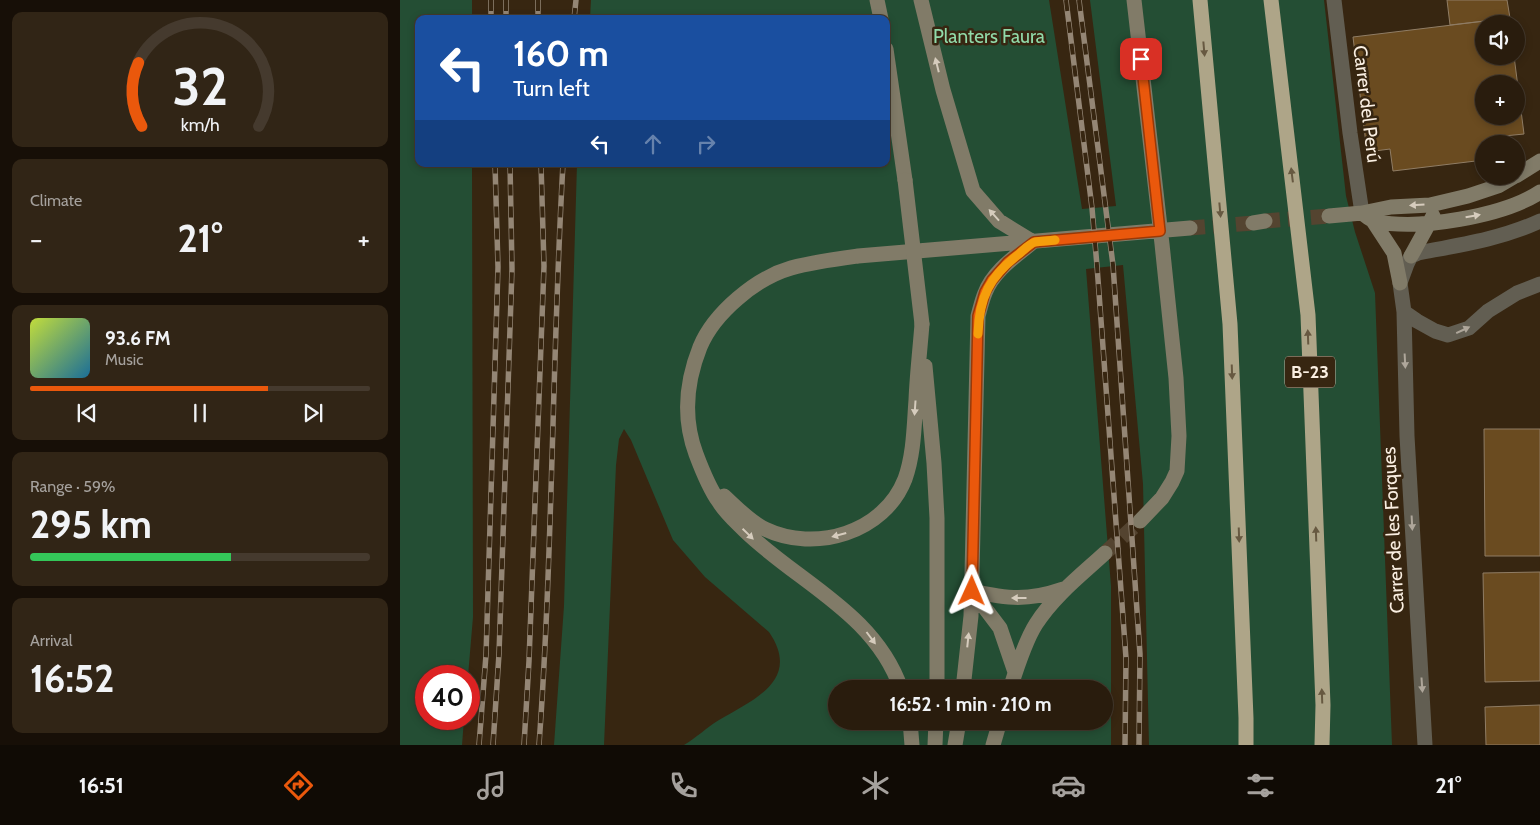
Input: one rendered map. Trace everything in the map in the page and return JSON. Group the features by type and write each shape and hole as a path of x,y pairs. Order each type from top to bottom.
{"highway":[{"path":"1200,0 1230,324 1246,745"},
{"name":"B-23","path":"1272,0 1308,315 1323,705 1322,745"}],"street":[{"path":"877,0 880,15"},
{"path":"921,0 943,90 973,191 999,220 1034,242"},
{"path":"1134,0 1176,378 1179,436 1177,471 1162,498 1140,522"},
{"name":"Carrer del Perú","path":"1334,0 1350,133 1367,217"},
{"path":"890,77 905,180 922,324 934,463 937,518 937,680"},
{"path":"1525,170 1540,161"},
{"path":"1367,217 1391,207 1430,204 1468,196 1498,186"},
{"path":"1411,256 1431,218 1437,213 1491,196 1498,186"},
{"path":"1329,216 1367,217 1398,224 1429,223 1476,217 1509,208 1528,200 1540,192"},
{"path":"1367,217 1394,253 1400,283"},
{"path":"1411,256 1418,253 1476,243 1522,229 1540,220"},
{"path":"897,680 881,651 857,621 810,581 762,547 732,518 719,502 708,482 692,442 687,414 691,371 703,340 715,321 736,300 756,284 789,268 823,260 1190,228"},
{"path":"964,680 972,591 978,316 985,292 992,280 1008,262 1034,242"},
{"name":"Carrer de les Forques","path":"1411,256 1406,264 1400,283 1404,312 1407,436 1425,745"},
{"path":"1404,312 1435,331 1448,335 1469,328 1488,311 1518,293 1540,284"},
{"path":"708,482 763,528 782,536 803,540 823,539 853,531 881,515 895,498 905,479 910,456 914,433 922,324"},
{"path":"1013,680 1035,626 1066,588 1105,553"},
{"path":"972,591 1019,599 1043,596 1066,588"},
{"path":"972,591 1000,628 1015,672"},
{"path":"911,730 912,745"},
{"path":"935,745 936,730"},
{"path":"955,745 958,730"},
{"path":"993,745 997,730"}],"green space":[{"path":"400,0 472,0 472,15 415,15 415,167 472,167 473,617 469,665 415,665 415,730 463,730 462,745 400,745"},
{"name":"Planters Faura","path":"591,0 1049,0 1082,209 1116,206 1090,0 1324,0 1346,196 1355,232 1375,293 1392,745 1149,745 1143,484 1123,265 1086,269 1111,586 1111,680 828,680 828,730 1111,730 1111,745 684,745 714,723 746,705 769,686 777,676 780,663 778,649 769,632 705,577 673,540 631,440 624,429 619,439 616,465 604,745 554,745 564,606 577,167 890,167 890,15 590,15"}],"building":[{"path":"1447,0 1507,0 1510,15 1475,15 1475,22 1450,25"},
{"path":"1475,22 1475,65 1515,65 1516,75 1475,75 1475,125 1523,125 1524,134 1475,135 1475,161 1393,171 1390,149 1367,152 1353,37"},
{"path":"1484,429 1540,429 1540,556 1485,556"},
{"path":"1540,572 1540,681 1485,682 1483,573"},
{"path":"1540,705 1540,745 1486,745 1485,707"}],"tunnel":[{"path":"1265,221 1329,216"},
{"path":"1190,228 1253,223"},
{"path":"1105,553 1140,521"}],"railway":[{"path":"491,0 491,15"},
{"path":"506,0 506,15"},
{"path":"538,0 538,15"},
{"path":"574,15 576,0"},
{"path":"1066,0 1092,208 1097,266 1126,658 1125,745"},
{"path":"1079,0 1113,265 1140,654 1139,745"},
{"path":"479,745 486,655 498,267 495,167"},
{"path":"493,745 499,654 512,269 510,167"},
{"path":"524,745 544,266 541,167"},
{"path":"539,745 544,673 563,167"}],"slow traffic":[{"path":"978,334 978,316 985,292 992,280 1008,262 1034,242 1055,240"}],"route":[{"path":"972,591 978,316 985,292 992,280 1008,262 1034,242 1160,231 1141,59"}]}
